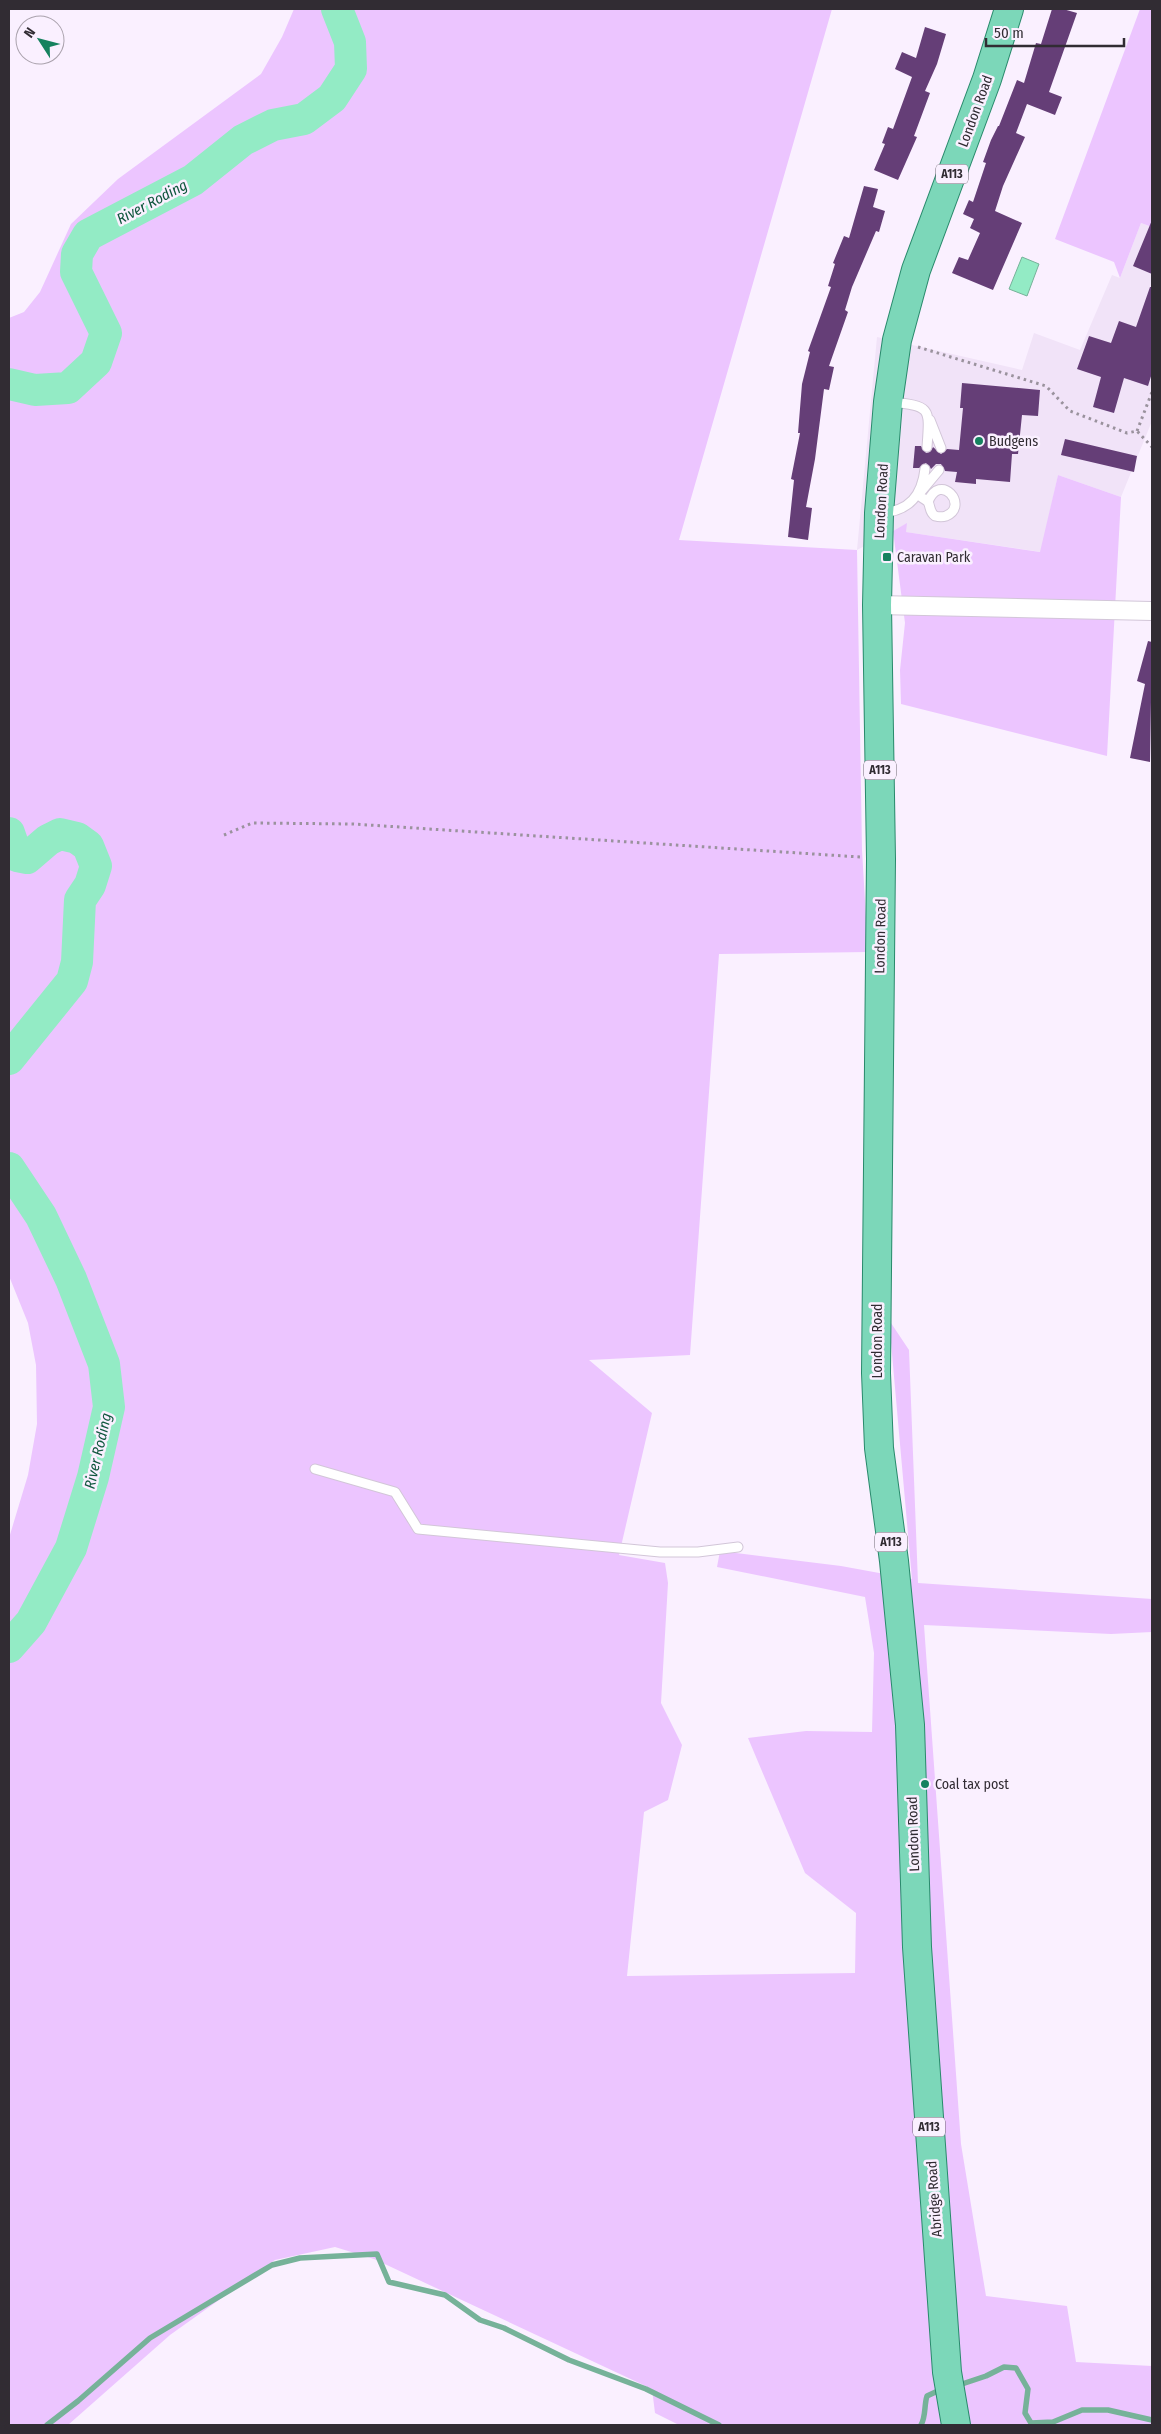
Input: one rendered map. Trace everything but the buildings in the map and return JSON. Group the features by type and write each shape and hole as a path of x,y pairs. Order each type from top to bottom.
{"main road":[{"name":"London Road","path":"915,1882 910,1725 894,1561 879,1448 877,1383 876,1201 881,859 878,605 879,513 888,402 897,340 916,270 987,79 1010,9"},
{"name":"Abridge Road","path":"915,1882 923,2047 947,2372 954,2414"}],"street":[{"path":"878,605 1152,611"}],"lane":[{"path":"888,402 915,404 924,408 941,448"},
{"path":"927,447 929,418"},
{"path":"918,495 923,484 925,469"},
{"path":"879,513 895,510 912,502 938,470"},
{"path":"918,495 928,502"},
{"path":"316,1469 395,1492 418,1529 660,1552 698,1552 738,1547"}],"path":[{"path":"897,340 1046,386 1070,411 1127,432 1137,431"},
{"path":"1137,431 1152,392"},
{"path":"1137,431 1152,447"},
{"path":"224,834 252,823 353,824 881,859"}],"shaded area":[{"path":"294,9 832,9 679,540 857,550 862,850 868,952 719,954 690,1355 589,1360 652,1413 619,1555 665,1563 668,1583 661,1703 682,1745 668,1800 644,1812 627,1976 855,1973 856,1913 805,1873 748,1738 806,1731 872,1732 874,1653 865,1597 717,1567 720,1551 841,1566 912,1579 889,1320 909,1350 918,1583 1152,1599 1152,1632 1111,1634 924,1625 961,2144 986,2296 1067,2306 1076,2362 1152,2366 1152,2425 679,2425 655,2413 652,2389 374,2259 335,2247 275,2260 170,2335 68,2425 9,2425 9,1538 28,1475 37,1424 36,1365 28,1323 9,1276 9,318 24,312 40,292 71,224 118,179 261,74 282,37"},
{"path":"1140,9 1152,9 1152,227 1141,223 1120,278 1114,262 1055,239"},
{"path":"1141,223 1152,227 1152,421 1121,497 1058,475 1041,552 906,532 906,524 857,550 877,337 1022,370 1034,333 1080,350 1112,275 1120,278"},
{"path":"1022,257 1039,264 1027,296 1009,289"},
{"path":"1058,475 1121,497 1107,756 901,704 900,670 905,623 893,531 907,523 906,532 1040,552"}],"waterway":[{"name":"River Roding","path":"9,384 35,390 68,388 96,362 106,333 76,272 77,254 88,235 193,180 243,140 273,125 304,119 332,98 351,69 350,42 337,9"},
{"name":"River Roding","path":"9,833 17,856 27,858 48,840 60,834 77,838 88,846 96,866 90,885 80,900 77,962 72,981 9,1059"},
{"name":"River Roding","path":"9,1168 41,1216 71,1279 104,1364 109,1407 93,1477 71,1548 31,1622 9,1647"},
{"path":"47,2425 78,2401 150,2338 272,2265 300,2258 377,2254 389,2282 445,2295 480,2320 504,2328 569,2360 646,2389 719,2425"},
{"path":"956,2386 986,2376 1004,2367 1016,2368 1028,2389 1025,2413 1031,2423 1053,2422 1082,2410 1108,2410 1152,2420"},
{"path":"921,2425 924,2418 927,2396 942,2389"}],"place":[{"name":"Budgens","path":"979,441"},
{"name":"Caravan Park","path":"887,557"},
{"name":"Coal tax post","path":"925,1784"}]}
